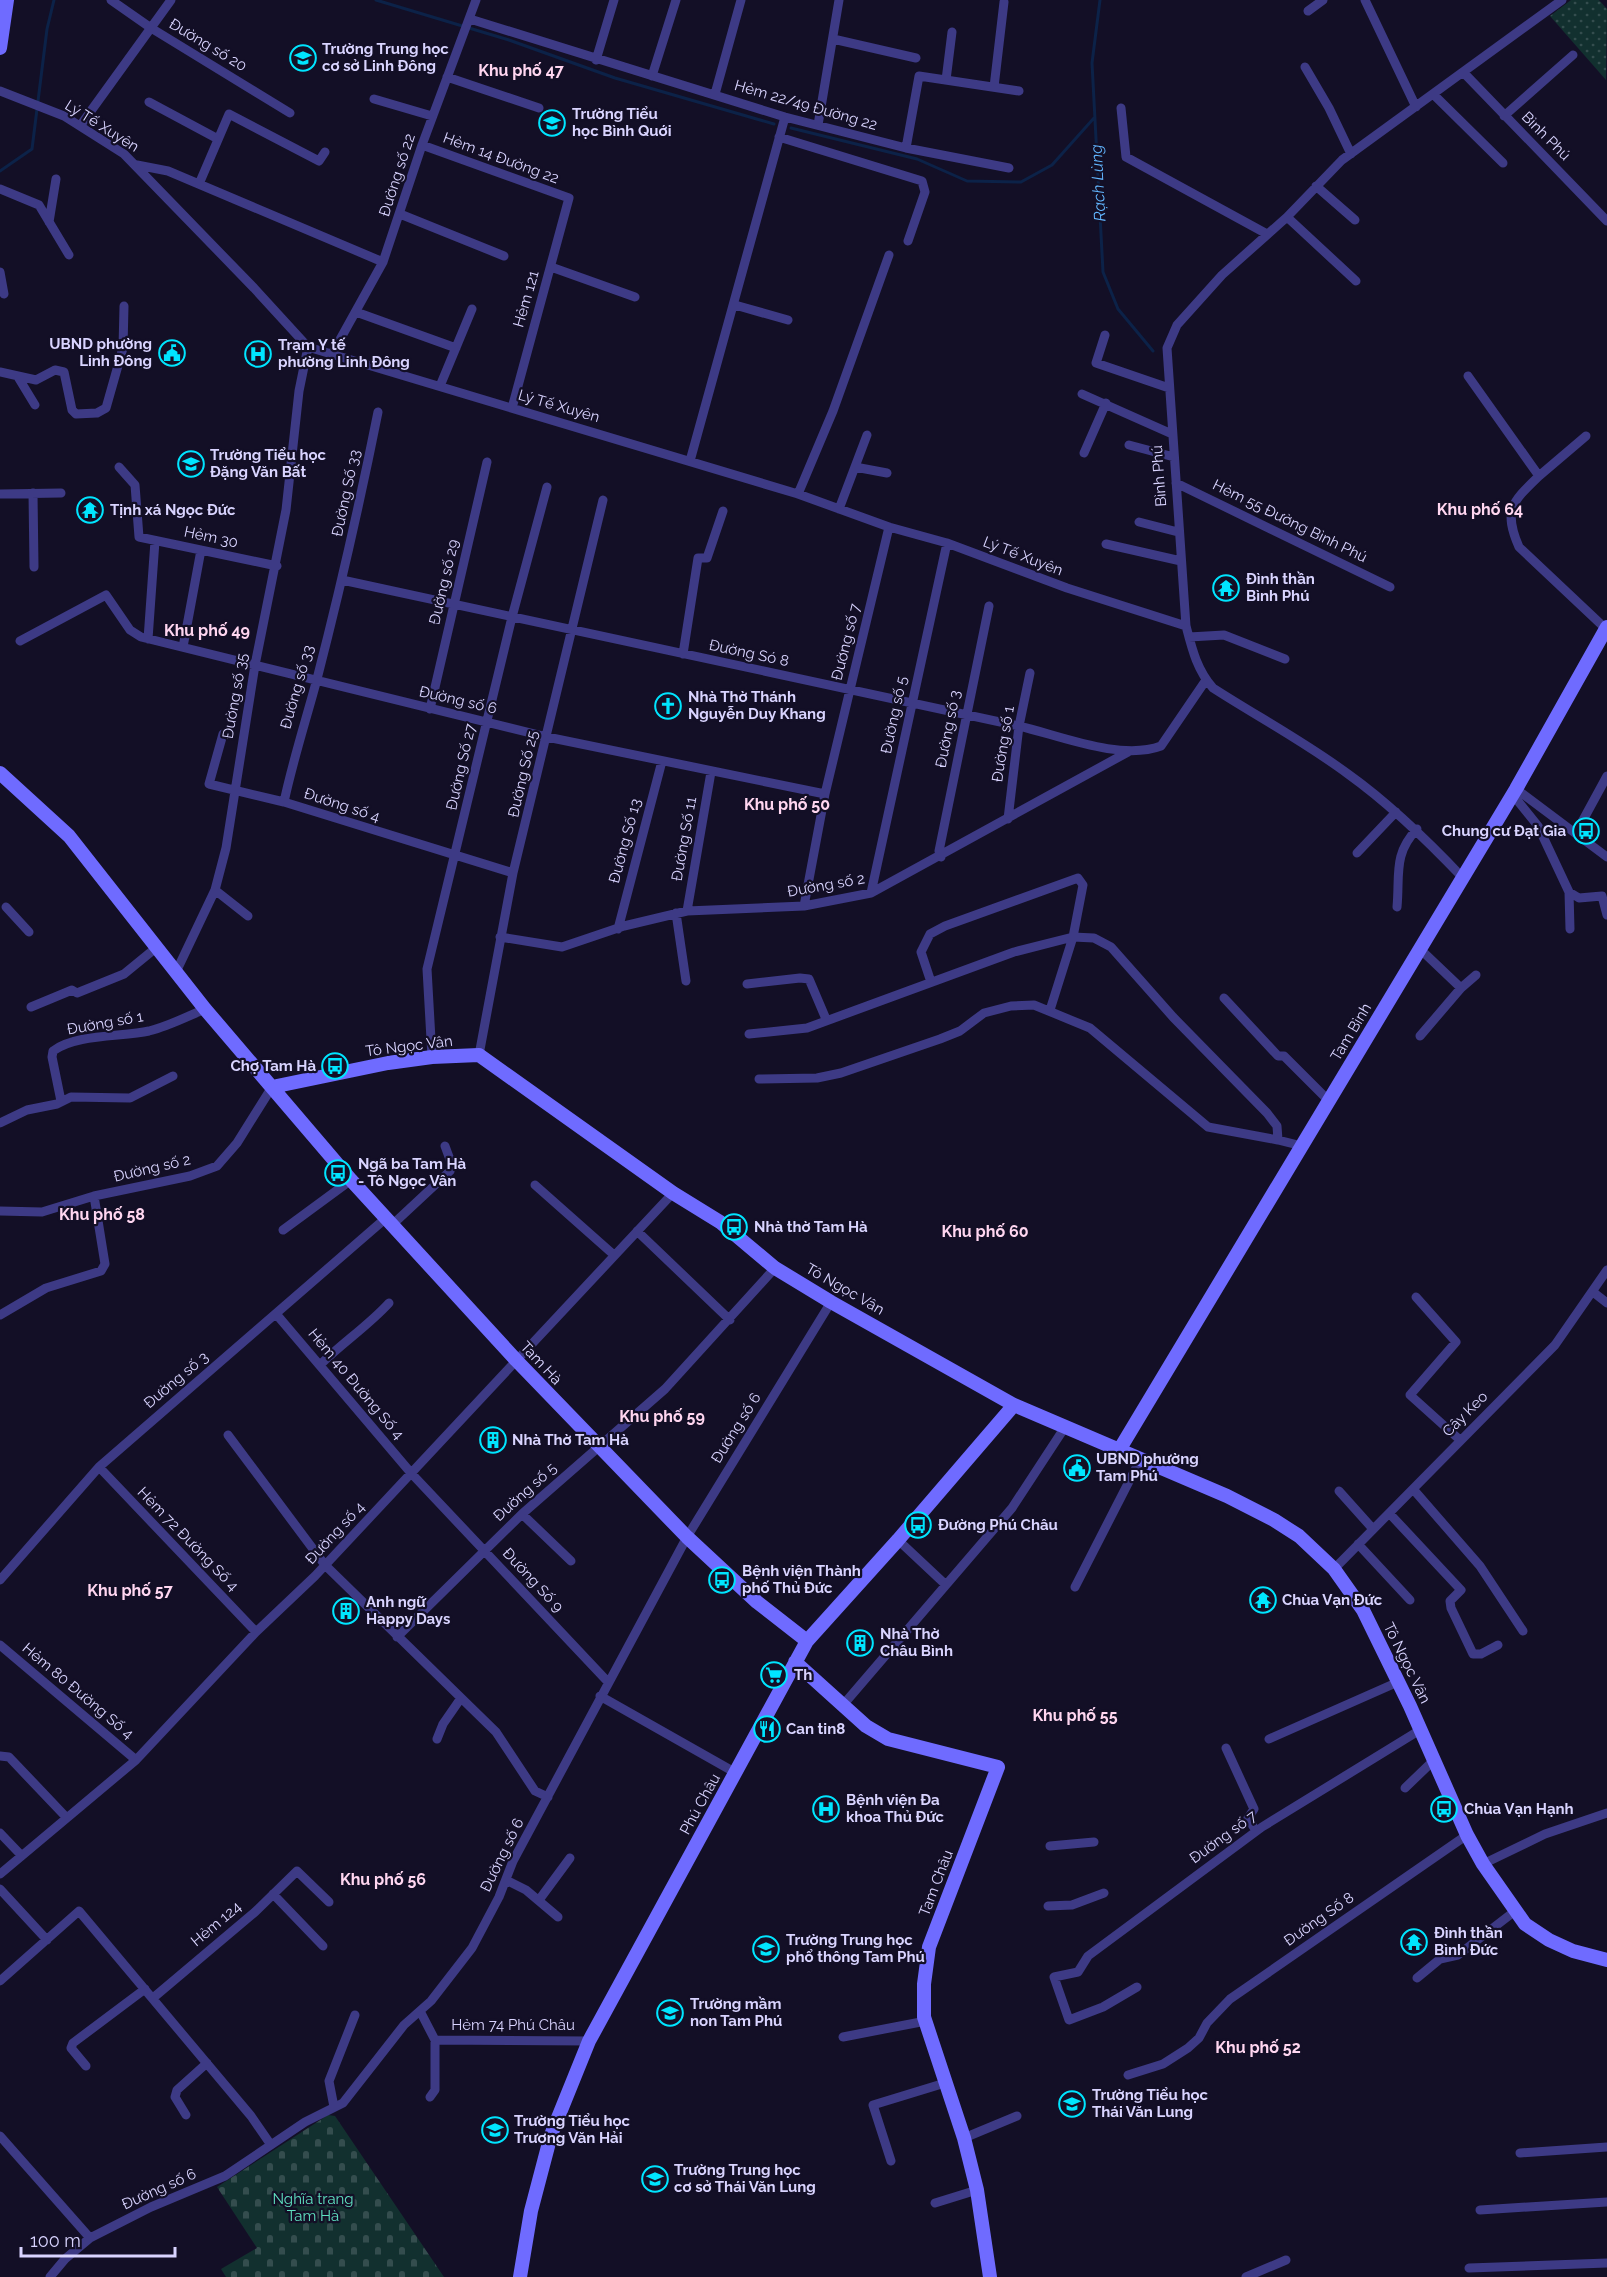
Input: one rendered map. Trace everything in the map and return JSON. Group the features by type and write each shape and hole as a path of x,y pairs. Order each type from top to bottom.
{"main road":[{"path":"0,48 8,0"},
{"name":"Tam Bình","path":"1118,1452 1463,878 1607,628"},
{"path":"0,773 69,836 205,1009 272,1087"},
{"name":"Tô Ngọc Vân","path":"272,1087 432,1057 479,1055 673,1193 720,1222 775,1268 831,1302 1014,1405 1118,1452 1227,1496 1274,1520 1299,1536 1334,1569 1363,1610 1467,1835 1483,1864 1515,1911 1525,1924 1549,1941 1573,1951 1607,1960"},
{"name":"Tam Hà","path":"272,1087 389,1222 598,1447 687,1537 757,1602 807,1641"},
{"name":"Phú Châu","path":"520,2277 531,2211 551,2135 589,2041 795,1662 807,1641 898,1540 1014,1405"},
{"name":"Tam Châu","path":"795,1662 866,1726 888,1739 998,1767 929,1947 924,1984 926,2021 964,2138 977,2190 990,2277"}],"street":[{"name":"Đường số 20","path":"111,0 151,28 290,113"},
{"path":"80,126 171,0"},
{"name":"Đường số 22","path":"332,354 382,262 432,116 476,0"},
{"path":"597,60 614,0"},
{"path":"652,76 676,0"},
{"path":"715,94 741,0"},
{"path":"818,125 839,0"},
{"path":"1308,12 1323,0"},
{"path":"1365,0 1416,106"},
{"name":"Bình Phú","path":"1463,878 1417,830 1349,774 1213,688 1206,680 1196,661 1186,626 1167,348 1177,325 1222,274 1287,217 1351,154 1562,0"},
{"path":"994,87 1004,2"},
{"name":"Hẻm 22/49 Đường 22","path":"469,20 785,117 906,148 1009,168"},
{"path":"946,80 952,32"},
{"path":"833,39 916,58"},
{"path":"1504,116 1573,56"},
{"path":"1305,67 1329,108 1351,154"},
{"name":"Bình Phú","path":"1463,72 1607,220"},
{"path":"906,148 919,76 1019,91"},
{"path":"447,77 539,108"},
{"name":"Lý Tế Xuyên","path":"0,91 44,108 80,126 136,165 308,347 798,494 890,527 947,543 1067,588 1186,626"},
{"path":"1433,94 1503,163"},
{"path":"374,99 432,116"},
{"path":"149,102 218,139"},
{"path":"1121,108 1126,158 1267,234"},
{"path":"199,184 229,114 319,161 325,152"},
{"path":"690,461 735,305 785,117"},
{"path":"779,136 922,182 925,192 908,240"},
{"name":"Hẻm 14 Đường 22","path":"422,145 569,198"},
{"path":"136,165 168,171 382,262"},
{"path":"49,222 56,179"},
{"path":"1316,186 1355,220"},
{"path":"0,189 39,205 69,255"},
{"name":"Hẻm 121","path":"512,408 569,198"},
{"path":"400,214 504,256"},
{"path":"1287,217 1356,281"},
{"path":"798,494 833,411 889,255"},
{"path":"551,267 635,297"},
{"path":"0,272 4,294"},
{"path":"735,305 788,320"},
{"path":"0,372 36,380 56,370 64,372 72,410 76,414 98,413 106,408 123,348 124,306"},
{"path":"440,386 472,309"},
{"path":"356,312 456,348"},
{"path":"1105,335 1096,363 1168,388"},
{"name":"Đường số 35","path":"176,972 215,890 226,848 255,665 277,566 286,510 299,391 308,347"},
{"path":"1468,376 1539,476"},
{"path":"18,377 35,405"},
{"path":"1082,394 1172,434"},
{"path":"1084,453 1106,403"},
{"name":"Đường Số 33","path":"342,580 378,412"},
{"path":"839,509 867,435"},
{"path":"1586,436 1516,499 1510,511 1512,530 1519,547 1607,628"},
{"path":"1129,445 1174,457"},
{"name":"Đường số 29","path":"430,709 487,462"},
{"name":"Hẻm 30","path":"119,467 135,485 139,537 277,566"},
{"path":"855,467 887,473"},
{"name":"Hẻm 55 Đường Bình Phú","path":"1176,483 1390,587"},
{"name":"Đường Số 27","path":"432,1057 428,969 512,617 547,487"},
{"path":"33,493 34,567"},
{"path":"0,494 61,493"},
{"name":"Đường Số 25","path":"479,1055 513,873 603,500"},
{"path":"683,654 698,558 707,558 723,511"},
{"path":"1139,522 1178,532"},
{"name":"Đường số 7","path":"804,906 825,794 890,527"},
{"path":"148,639 156,540"},
{"name":"Đường số 5","path":"871,893 947,543"},
{"path":"1106,544 1181,561"},
{"path":"183,647 201,550"},
{"name":"Đường Só 8","path":"342,580 1019,726 1128,752 1149,751 1161,746 1206,680"},
{"name":"Đường số 33","path":"284,802 295,750 316,681 342,580"},
{"name":"Đường số 6","path":"20,641 106,595 130,630 148,639 547,737 825,794"},
{"name":"Đường số 3","path":"941,856 939,851 989,606"},
{"path":"1189,637 1224,635 1286,658"},
{"name":"Đường số 1","path":"1008,819 1019,726 1030,674"},
{"name":"Đường số 4","path":"223,734 209,784 284,802 513,873"},
{"name":"Đường số 2","path":"500,938 562,947 618,928 687,911 804,906 871,893 1128,752"},
{"name":"Đường Số 13","path":"618,928 662,761"},
{"name":"Đường Số 11","path":"687,911 711,772"},
{"path":"1576,833 1607,776"},
{"path":"1514,792 1576,833 1607,857"},
{"path":"1514,792 1538,826 1569,892 1570,929"},
{"path":"1357,854 1396,812"},
{"path":"1397,907 1398,875 1404,842 1417,830"},
{"path":"931,982 921,952 930,934 945,926 1078,878 1083,885 1073,937 1050,1010"},
{"path":"215,890 248,916"},
{"path":"1569,892 1579,898 1602,896 1607,915"},
{"path":"6,907 29,932"},
{"path":"676,913 686,981"},
{"path":"749,1034 807,1028 826,1019 1014,952 1073,937 1094,938 1111,947 1173,1017 1267,1113 1277,1126 1278,1140"},
{"path":"32,1007 72,990 77,993 116,978 157,947"},
{"path":"1420,949 1461,988"},
{"path":"1420,1036 1461,988 1476,975"},
{"path":"747,984 809,979 826,1019"},
{"path":"1224,998 1278,1056 1284,1056 1329,1101"},
{"path":"759,1079 817,1078 841,1073 960,1031 984,1013 1011,1006 1034,1005 1090,1028 1208,1127 1302,1146"},
{"name":"Đường số 1","path":"62,1101 52,1057 53,1051 57,1048 89,1040 146,1031 172,1024 205,1009"},
{"path":"0,1123 27,1110 71,1097 130,1098 173,1076"},
{"name":"Đường số 2","path":"0,1211 42,1212 94,1196 190,1176 217,1166 237,1143 272,1087"},
{"name":"Đường số 3","path":"0,1580 99,1467 450,1171 452,1165 445,1146"},
{"path":"283,1230 351,1180"},
{"path":"535,1185 614,1255"},
{"name":"Đường số 4","path":"0,1874 136,1760 256,1632 325,1564 673,1193"},
{"path":"0,1315 46,1288 101,1271 105,1264 94,1196"},
{"path":"637,1231 730,1320"},
{"name":"Đường số 5","path":"397,1637 522,1514 665,1389 775,1268"},
{"name":"Cây Keo","path":"1334,1569 1555,1345 1607,1270"},
{"path":"1593,1292 1607,1303"},
{"path":"1416,1298 1456,1342 1410,1395 1461,1440"},
{"path":"320,1365 342,1343 356,1335 389,1302"},
{"name":"Đường số 6","path":"50,2277 65,2259 90,2238 150,2207 225,2176 271,2145 343,2103 404,2025 453,1975 472,1948 513,1861 687,1537 831,1302"},
{"name":"Hẻm 40 Đường Số 4","path":"277,1315 411,1473"},
{"path":"843,1705 1012,1508 1065,1427"},
{"path":"228,1434 325,1564 496,1732 535,1791 548,1797"},
{"path":"1075,1587 1140,1460"},
{"name":"Hẻm 72 Đường Số 4","path":"99,1467 256,1632"},
{"name":"Đường Số 9","path":"411,1473 608,1682"},
{"path":"1413,1489 1480,1566 1523,1631"},
{"path":"1339,1491 1373,1529"},
{"path":"1389,1513 1461,1590 1450,1600 1451,1608 1473,1654 1481,1654 1498,1645"},
{"path":"522,1514 571,1561"},
{"path":"898,1540 946,1585"},
{"path":"1358,1544 1410,1600"},
{"name":"Hẻm 80 Đường Số 4","path":"0,1645 136,1760"},
{"path":"1269,1739 1398,1682"},
{"path":"600,1696 736,1773"},
{"path":"437,1739 443,1724 461,1698"},
{"name":"Đường số 7","path":"1137,1987 1103,2007 1069,2020 1054,1977 1078,1972 1088,1956 1257,1831 1420,1730"},
{"path":"1226,1748 1254,1809 1248,1818 1257,1831"},
{"path":"0,1756 9,1757 66,1817"},
{"path":"1405,1788 1433,1761"},
{"path":"1483,1864 1545,1834 1607,1812"},
{"path":"0,1833 21,1855"},
{"name":"Đường Số 8","path":"1128,2074 1163,2064 1199,2038 1207,2023 1230,1999 1467,1835"},
{"path":"1050,1846 1094,1842"},
{"path":"538,1900 570,1858"},
{"name":"Hẻm 124","path":"153,1998 297,1871 329,1902"},
{"path":"506,1880 538,1900 558,1917"},
{"path":"0,1889 47,1940"},
{"path":"1048,1906 1072,1905 1104,1893"},
{"path":"273,1894 323,1946"},
{"path":"0,1981 79,1911 251,2116 271,2145"},
{"path":"1417,1978 1440,1959 1458,1955 1515,1911"},
{"path":"86,2066 72,2048 73,2043 145,1989"},
{"name":"Hẻm 74 Phú Châu","path":"420,2011 435,2040 589,2041"},
{"path":"334,2107 330,2081 355,2014"},
{"path":"843,2037 852,2033 926,2021"},
{"path":"430,2097 435,2090 435,2040"},
{"path":"186,2115 175,2097 177,2090 207,2063"},
{"path":"891,2161 873,2105 945,2083"},
{"path":"964,2138 1017,2116"},
{"path":"0,2136 90,2238"},
{"path":"1520,2153 1607,2147"},
{"path":"935,2203 977,2190"},
{"path":"1480,2210 1607,2202"},
{"path":"1246,2277 1286,2260"},
{"path":"1469,2268 1607,2263"}],"green space":[{"path":"1571,0 1599,0 1607,9 1606,80 1550,16"},
{"name":"Nghĩa trang Tam Hà","path":"328,2115 335,2116 444,2277 226,2277 221,2269 257,2248 217,2187"}],"waterway":[{"path":"0,171 32,149 47,29 54,0"},
{"path":"376,0 509,40 615,78 774,124"},
{"name":"Rạch Lùng","path":"1100,0 1092,63 1103,272 1118,309 1153,351"},
{"path":"791,128 917,159 967,181 1021,182 1052,165 1094,118"}],"place":[{"name":"Trường Trung học cơ sở Linh Đông","path":"303,58"},
{"name":"Trường Tiểu học Bình Quới","path":"552,123"},
{"name":"UBND phường Linh Đông","path":"172,353"},
{"name":"Trạm Y tế phường Linh Đông","path":"258,354"},
{"name":"Trường Tiểu học Đặng Văn Bất","path":"191,464"},
{"name":"Tịnh xá Ngọc Đức","path":"90,510"},
{"name":"Đình thần Bình Phú","path":"1226,588"},
{"name":"Nhà Thờ Thánh Nguyễn Duy Khang","path":"668,706"},
{"name":"Chung cư Đạt Gia","path":"1586,831"},
{"name":"Chợ Tam Hà","path":"335,1066"},
{"name":"Ngã ba Tam Hà - Tô Ngọc Vân","path":"338,1173"},
{"name":"Nhà thờ Tam Hà","path":"734,1227"},
{"name":"Nhà Thờ Tam Hà","path":"493,1440"},
{"name":"UBND phường Tam Phú","path":"1077,1468"},
{"name":"Đường Phú Châu","path":"918,1525"},
{"name":"Bệnh viện Thành phố Thủ Đức","path":"722,1580"},
{"name":"Chùa Vạn Đức","path":"1263,1600"},
{"name":"Anh ngữ Happy Days","path":"346,1611"},
{"name":"Nhà Thờ Châu Bình","path":"860,1643"},
{"name":"Th","path":"774,1675"},
{"name":"Can tin8","path":"767,1729"},
{"name":"Bệnh viện Đa khoa Thủ Đức","path":"826,1809"},
{"name":"Chùa Vạn Hạnh","path":"1444,1809"},
{"name":"Đình thần Bình Đức","path":"1414,1942"},
{"name":"Trường Trung học phổ thông Tam Phú","path":"766,1949"},
{"name":"Trường mầm non Tam Phú","path":"670,2013"},
{"name":"Trường Tiểu học Thái Văn Lung","path":"1072,2104"},
{"name":"Trường Tiểu học Trương Văn Hải","path":"495,2130"},
{"name":"Trường Trung học cơ sở Thái Văn Lung","path":"655,2179"}],"district":[{"name":"Khu phố 47","path":"521,70"},
{"name":"Khu phố 64","path":"1480,509"},
{"name":"Khu phố 49","path":"207,630"},
{"name":"Khu phố 50","path":"787,804"},
{"name":"Khu phố 58","path":"102,1214"},
{"name":"Khu phố 60","path":"985,1231"},
{"name":"Khu phố 59","path":"662,1416"},
{"name":"Khu phố 57","path":"130,1590"},
{"name":"Khu phố 55","path":"1075,1715"},
{"name":"Khu phố 56","path":"383,1879"},
{"name":"Khu phố 52","path":"1258,2047"}]}
